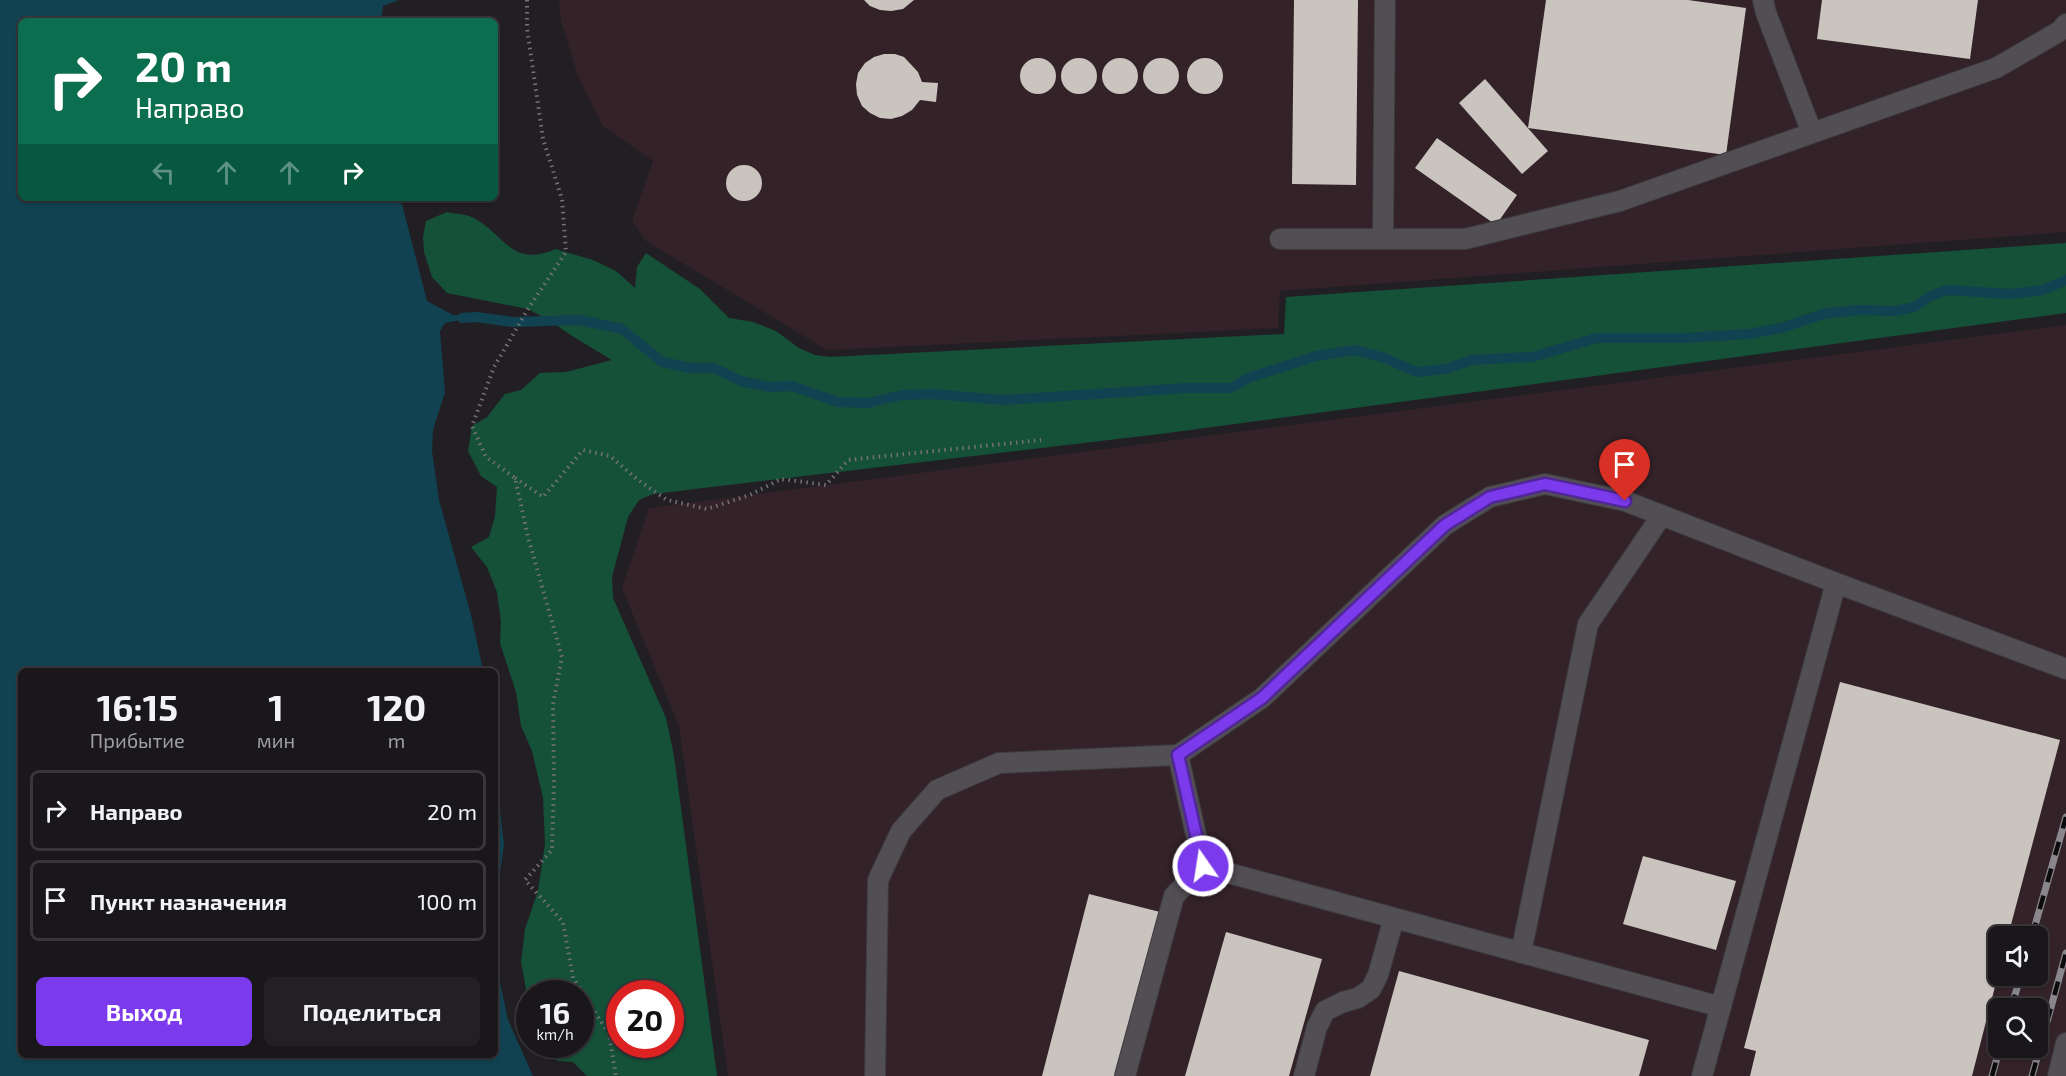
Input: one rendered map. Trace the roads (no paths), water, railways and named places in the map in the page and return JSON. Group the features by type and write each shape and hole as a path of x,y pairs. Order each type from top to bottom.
{"lane":[{"path":"1383,239 1385,0"},
{"path":"1763,0 1812,133"},
{"path":"1280,239 1465,239 1620,201 1996,68 2060,31 2066,24"},
{"path":"875,1076 878,880 901,831 937,790 999,763 1178,755 1262,698 1445,525 1490,497 1545,484 1625,501 2066,669"},
{"path":"1521,952 1588,624 1662,515"},
{"path":"1702,1076 1836,583"},
{"path":"1178,755 1203,866"},
{"path":"1203,866 1721,1007"},
{"path":"1125,1076 1174,896 1203,866"},
{"path":"1304,1076 1317,1027 1325,1011 1358,998 1371,989 1378,975 1394,918"},
{"path":"2058,1076 2066,1043"}],"water":[{"path":"0,0 399,0 383,6 381,18 18,18 18,201 388,201 402,204 427,301 453,315 476,317 445,323 440,331 445,392 433,430 432,451 439,500 471,615 483,668 18,668 18,1058 498,1058 498,973 508,1020 516,1038 516,1058 525,1058 533,1076 0,1076"},
{"path":"498,794 504,844 498,889"}],"waterway":[{"path":"462,318 476,317 513,322 579,320 622,329 662,362 691,368 714,368 741,381 769,387 792,386 838,402 868,403 902,395 933,394 1003,400 1187,388 1231,388 1248,378 1316,356 1355,350 1385,358 1416,372 1446,369 1472,360 1532,357 1597,338 1684,338 1749,334 1781,328 1823,314 1857,310 1896,311 1914,307 1930,296 1948,290 2010,294 2043,290 2066,280"}],"railway":[{"path":"2035,926 2066,817"},
{"path":"2032,1076 2066,953"},
{"path":"2014,998 2018,986"},
{"path":"1992,1076 1997,1058"}]}
